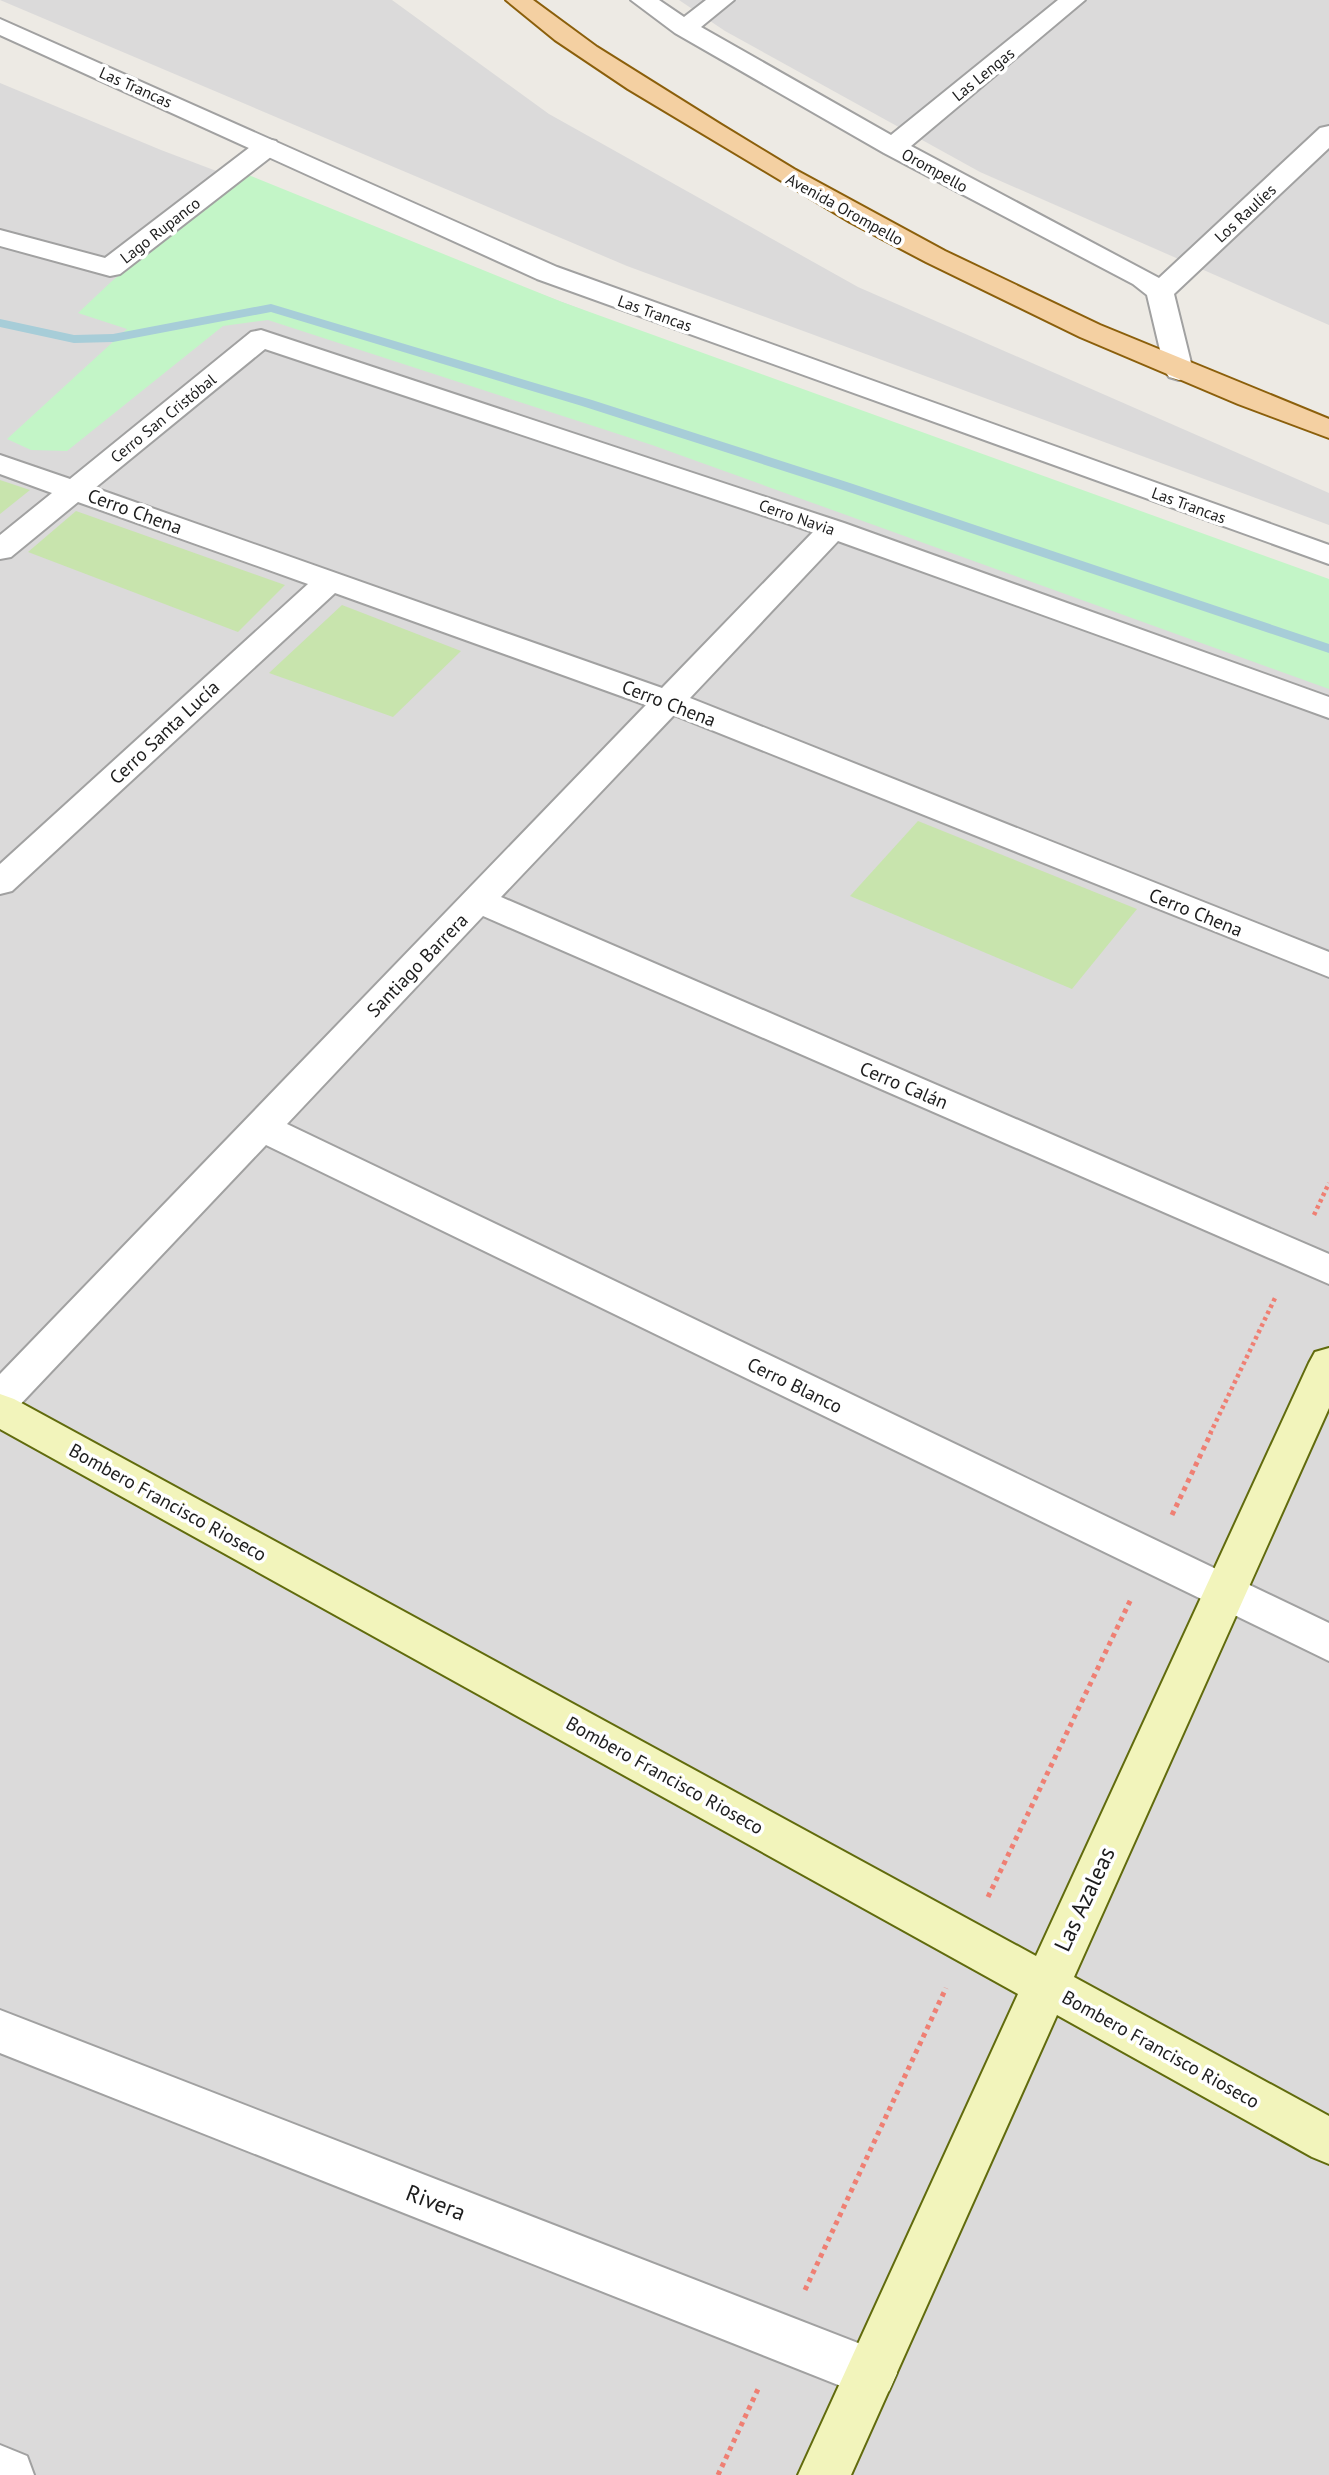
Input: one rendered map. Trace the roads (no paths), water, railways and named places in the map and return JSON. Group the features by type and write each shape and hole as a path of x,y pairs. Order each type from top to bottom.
{"main road":[{"name":"Avenida Orompello","path":"518,0 664,101 821,197 924,253 1329,443"},
{"name":"Avenida Orompello","path":"1188,375 1329,429"},
{"name":"Las Azaleas","path":"824,2475 1329,1363"},
{"name":"Bombero Francisco Rioseco","path":"0,1409 1329,2141"}],"street":[{"name":"Orompello","path":"643,0 684,28 893,147 1143,278 1160,292"},
{"path":"684,28 722,0"},
{"name":"Las Lengas","path":"893,147 1073,0"},
{"name":"Las Trancas","path":"0,26 547,273 1329,555"},
{"name":"Los Raulíes","path":"1160,292 1329,134"},
{"name":"Lago Rupanco","path":"0,238 110,268 267,147"},
{"path":"1160,292 1188,375"},
{"name":"Cerro San Cristóbal","path":"0,550 261,338"},
{"name":"Cerro Navia","path":"261,338 833,529 1329,708"},
{"name":"Cerro Chena","path":"0,464 670,702 1329,965"},
{"name":"Santiago Barrera","path":"0,1400 833,529"},
{"name":"Cerro Santa Lucía","path":"0,883 329,582"},
{"name":"Cerro Calán","path":"478,900 1329,1270"},
{"name":"Cerro Blanco","path":"261,1127 1329,1643"},
{"name":"Rivera","path":"0,2031 871,2373"},
{"path":"0,2471 8,2475"}],"waterway":[{"path":"0,323 74,339 113,338 271,308 587,403 848,487 1329,649"}]}
